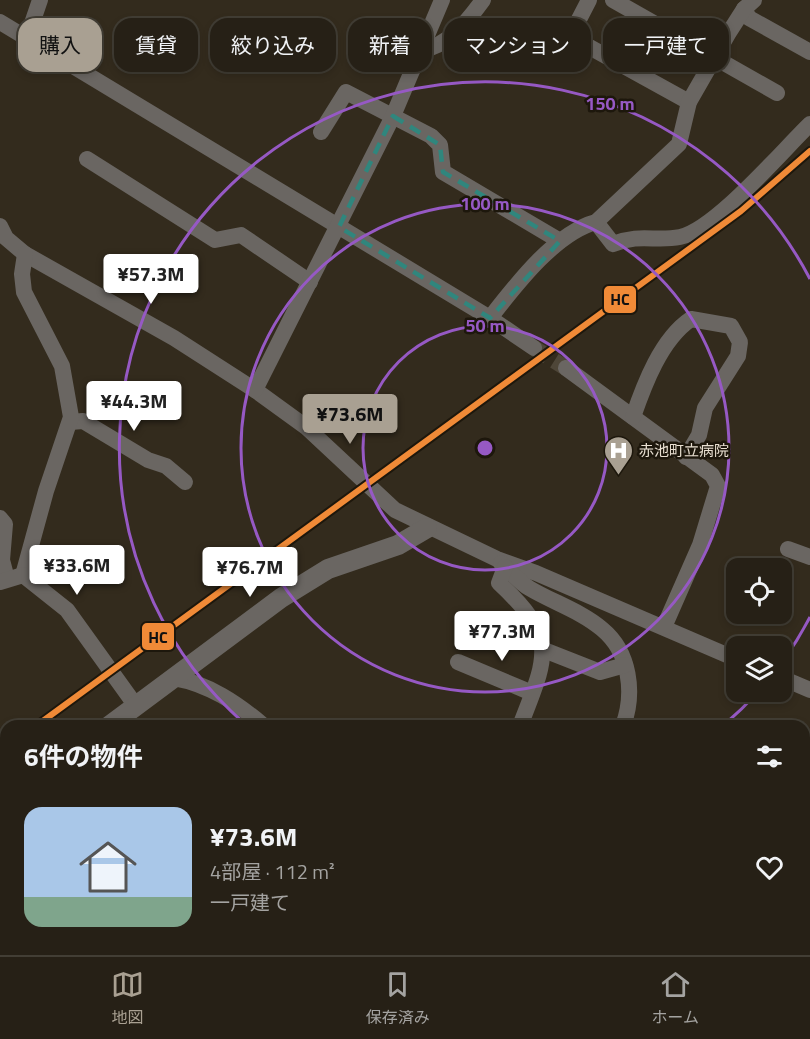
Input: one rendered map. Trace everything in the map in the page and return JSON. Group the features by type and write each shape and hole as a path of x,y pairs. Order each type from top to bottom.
{"street":[{"path":"34,18 40,0"},
{"path":"432,23 442,0"},
{"path":"432,47 443,43 471,17 483,0"},
{"path":"589,0 573,31 575,39 690,102"},
{"path":"613,0 644,18"},
{"path":"729,35 749,4"},
{"path":"749,4 749,18 810,52"},
{"path":"0,22 18,33"},
{"path":"729,68 777,93"},
{"path":"83,72 490,318 534,348"},
{"path":"255,390 339,227 393,116 411,72"},
{"path":"490,318 509,293 560,241 581,226 596,222 679,144 690,102 706,72"},
{"path":"321,132 346,92 431,136 440,145 443,172 560,241"},
{"path":"596,222 613,244 630,237 681,237 722,214 810,124"},
{"path":"87,159 215,240 242,235 310,282"},
{"path":"2,234 26,254 174,338 255,390 306,427 396,510 427,528 501,563 536,573 726,655"},
{"path":"10,579 46,491 70,422 62,366 24,292 22,274 26,254"},
{"path":"633,417 655,364 682,325 691,319 731,326 740,342 738,356 705,408 699,435 687,456"},
{"path":"566,368 712,475 718,486 700,545 664,627"},
{"path":"70,422 83,421 148,460 166,466 185,482"},
{"path":"0,518 5,524 2,560 10,579 67,610 134,703"},
{"path":"116,720 134,703 174,678 281,598 328,569 398,545 427,528"},
{"path":"788,549 810,557"},
{"path":"501,563 499,583 534,620 544,650 522,720"},
{"path":"501,563 526,587 601,628 616,643 625,664 630,686 629,709 625,720"},
{"path":"544,650 600,672 625,664"},
{"path":"458,662 532,693"},
{"path":"174,678 192,681 227,697 256,720"},
{"path":"792,682 809,688"}],"highlighted area":[{"path":"393,116 440,145 443,172 560,241 490,318 339,227"}],"tunnel":[{"path":"534,348 566,368"}],"transit line":[{"name":"HC","path":"44,720 741,211 810,151"}],"place":[{"name":"赤池町立病院","path":"618,476"}]}
